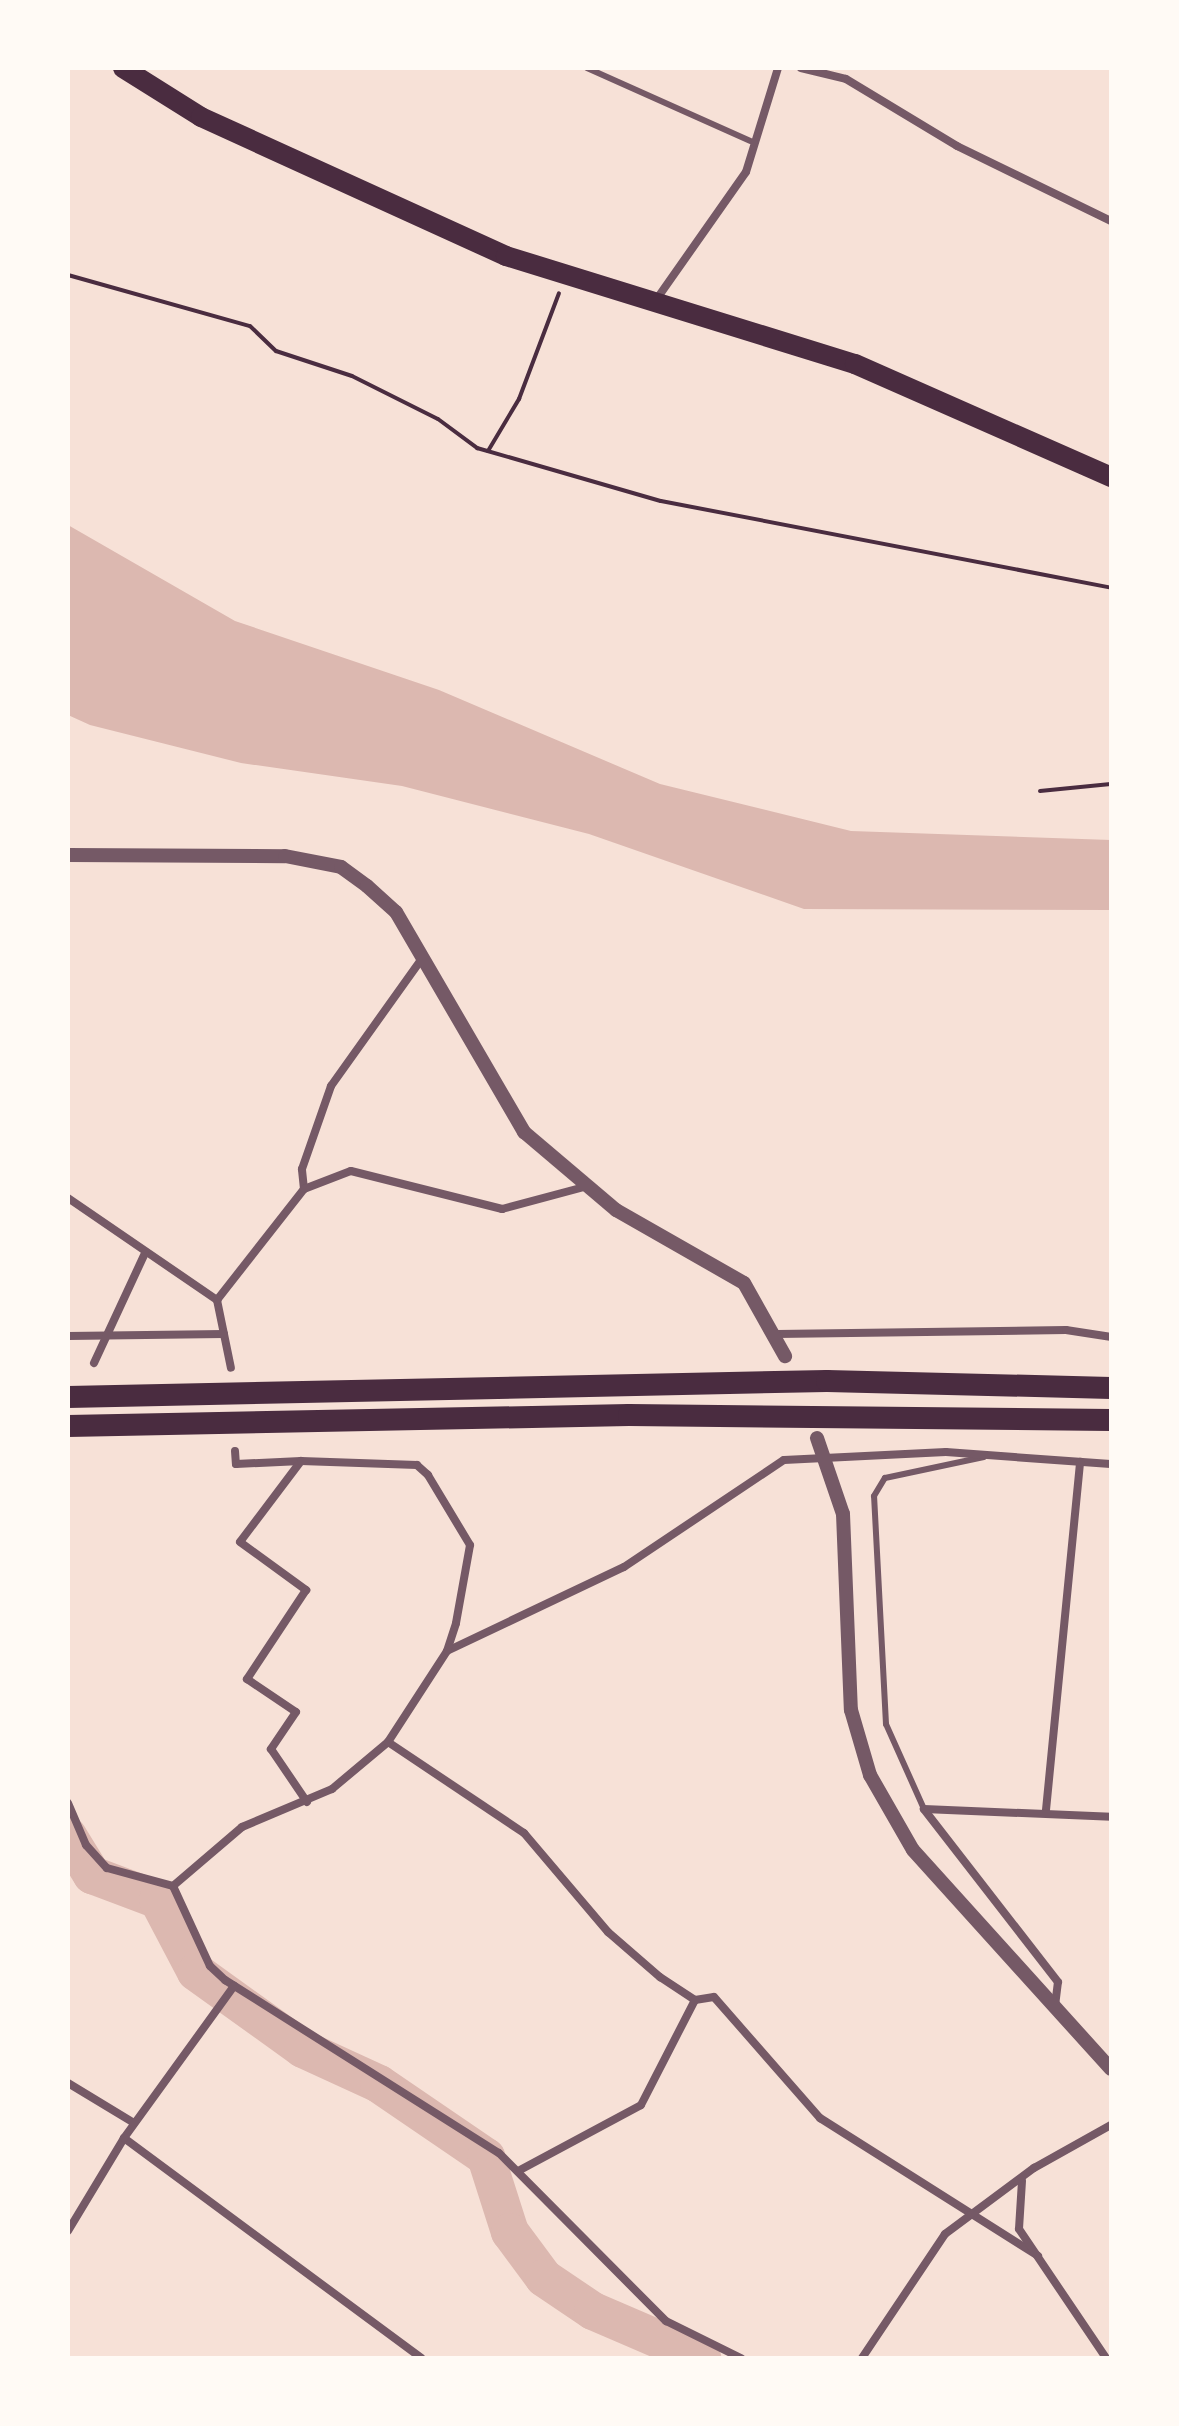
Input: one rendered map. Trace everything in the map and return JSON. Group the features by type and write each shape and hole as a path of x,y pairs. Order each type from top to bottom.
{"highway":[{"path":"123,68 201,117 427,223 567,274 855,364 1111,477"},
{"path":"68,1397 827,1381 1111,1388"},
{"path":"68,1426 661,1415 1111,1420"}],"street":[{"path":"656,300 746,172 750,141 778,68"},
{"path":"801,68 846,79 971,153 1111,221"},
{"path":"68,855 320,860 367,886 396,912 421,960 524,1132 584,1187 744,1283 777,1334 785,1356"},
{"path":"304,1189 302,1169 331,1086 421,960"},
{"path":"217,1300 304,1189 351,1171 502,1209 584,1187"},
{"path":"68,1198 217,1300 231,1368"},
{"path":"94,1363 145,1253"},
{"path":"777,1334 1066,1330 1111,1337"},
{"path":"68,1336 224,1334"},
{"path":"817,1438 843,1514 851,1710 870,1775 913,1850 1111,2069"},
{"path":"173,1886 242,1827 307,1802 388,1742 447,1651 470,1545 428,1475 417,1465 301,1461 236,1464 235,1451"},
{"path":"447,1651 624,1567 784,1460 984,1457 1111,1464"},
{"path":"301,1461 240,1542 306,1590 247,1679 296,1712 271,1749 307,1802"},
{"path":"1046,1810 1080,1462"},
{"path":"388,1742 524,1833 608,1932 695,2000 714,1997 820,2118 1038,2256"},
{"path":"68,1803 86,1845 107,1868 173,1886 210,1966 234,1986 434,2107 520,2170 666,2321 741,2358"},
{"path":"924,1809 1058,1982 1055,2007"},
{"path":"924,1809 1046,1810 1111,1817"},
{"path":"68,2231 134,2123 234,1986"},
{"path":"520,2170 641,2105 695,2000"},
{"path":"68,2083 134,2123"},
{"path":"862,2358 945,2234 1089,2132 1111,2125"},
{"path":"124,2138 421,2358"},
{"path":"1023,2180 1019,2229 1106,2358"}],"lane":[{"path":"587,68 750,141"},
{"path":"924,1809 886,1724 874,1496 885,1478 984,1457"}],"path":[{"path":"488,451 519,399 567,274"},
{"path":"68,275 250,326 276,351 352,376 488,451 661,501 1111,588"},
{"path":"1040,791 1111,784"}],"shaded area":[{"path":"68,525 235,621 439,690 660,784 851,831 1111,840 1111,910 804,909 589,834 402,786 241,763 90,725 68,715"}],"waterway":[{"path":"68,1836 92,1875 158,1900 196,1972 303,2049 379,2084 486,2157 510,2232 544,2278 593,2311 702,2358"}]}
